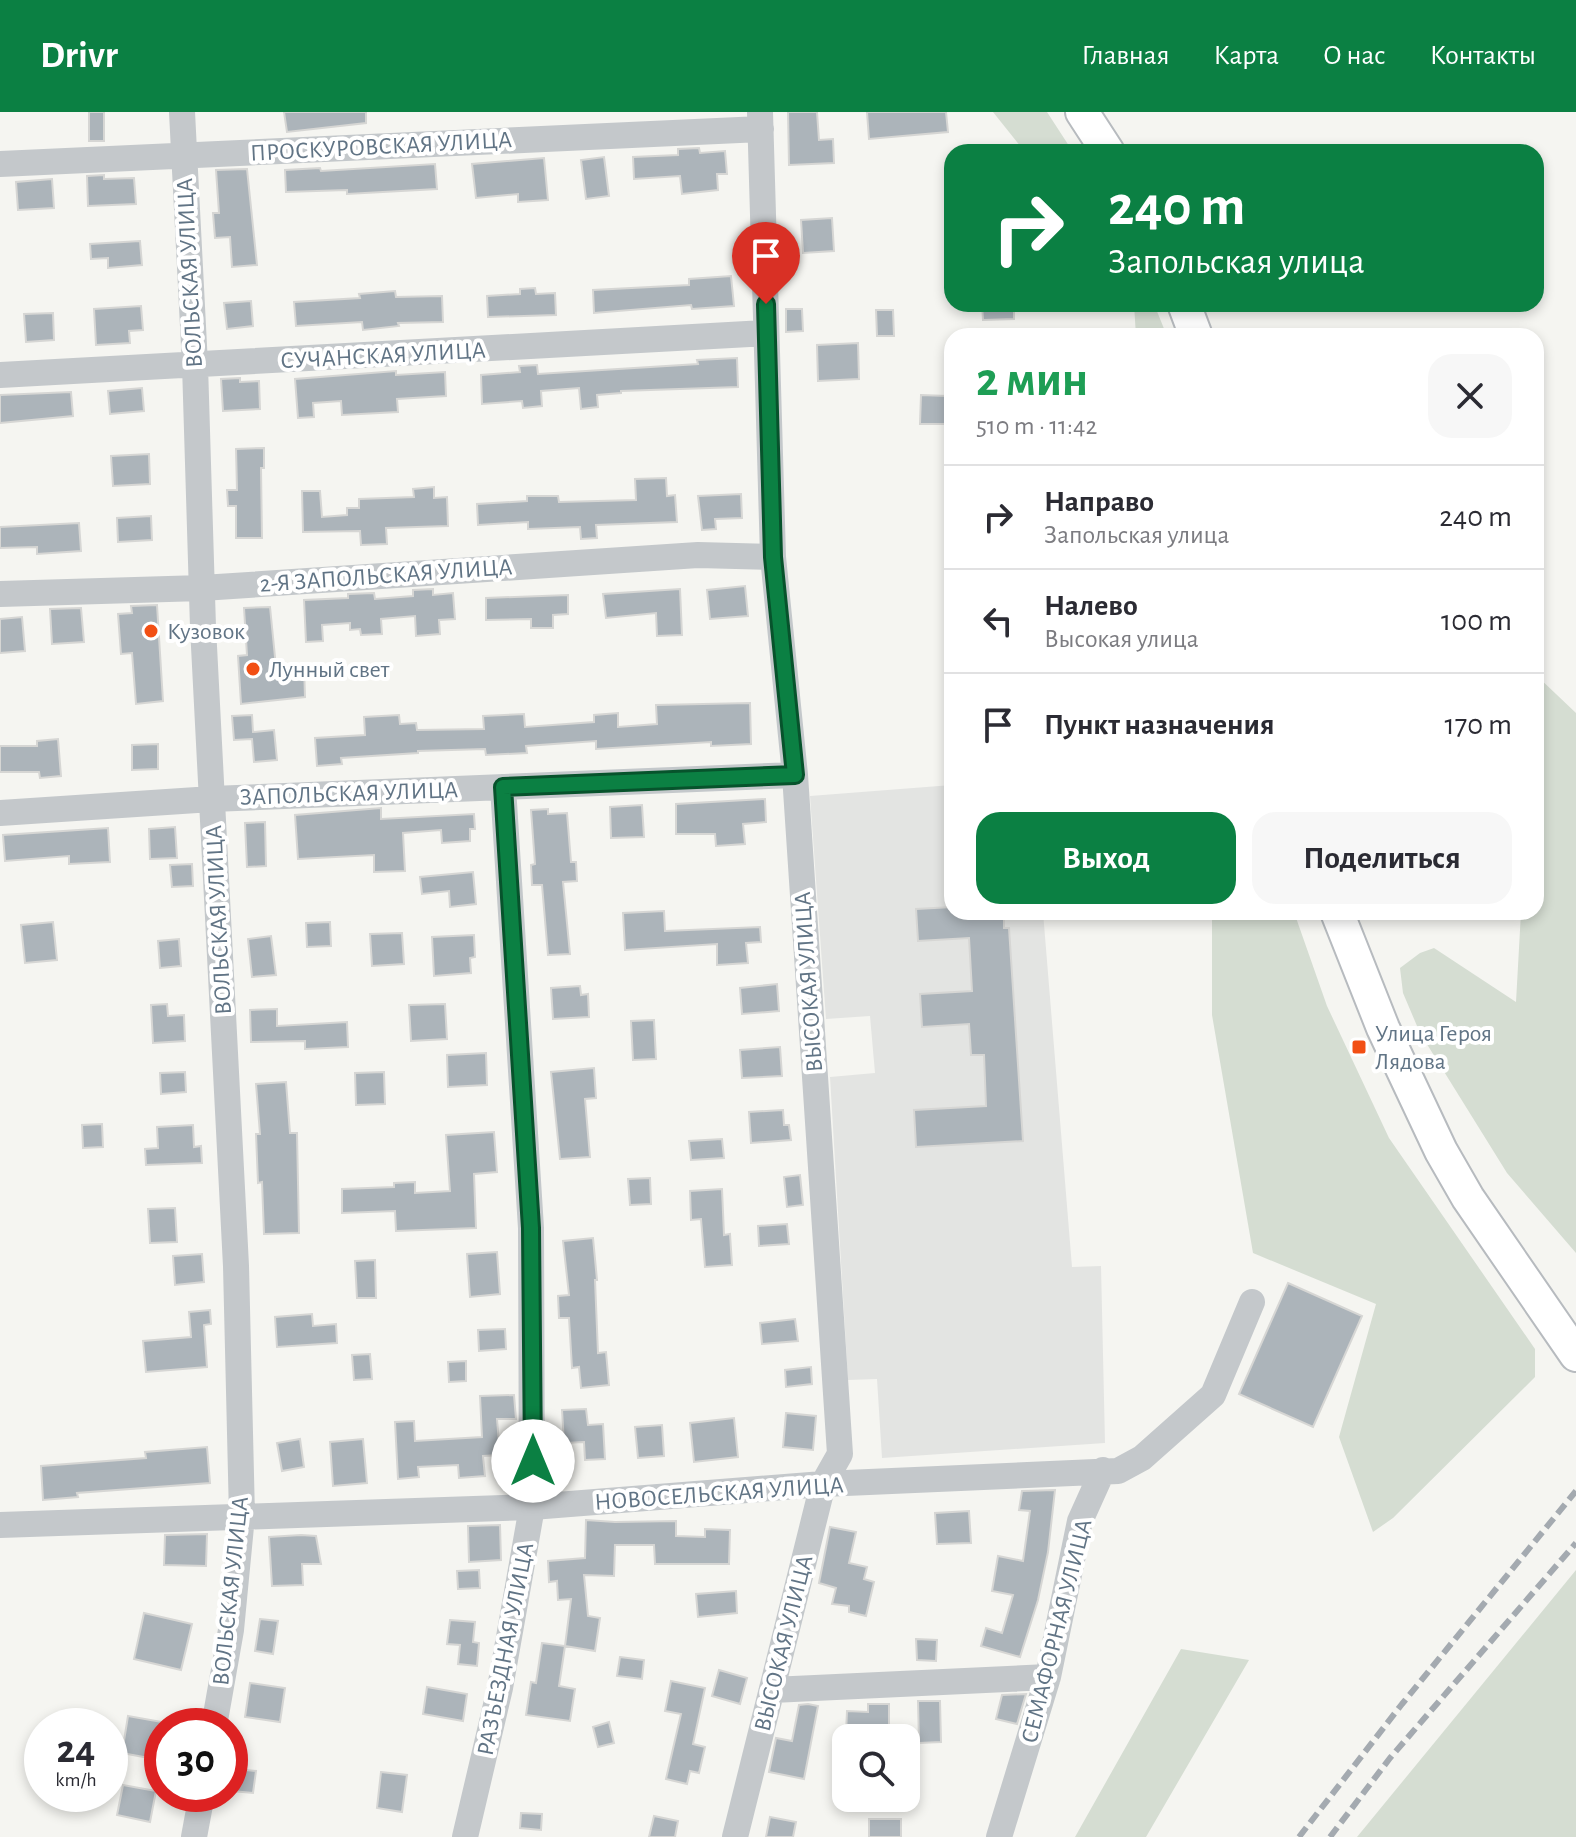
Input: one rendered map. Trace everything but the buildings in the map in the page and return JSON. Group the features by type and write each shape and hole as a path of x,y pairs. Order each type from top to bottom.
{"main road":[{"path":"1082,112 1103,144"},
{"path":"1340,920 1360,973 1441,1151 1468,1198 1571,1333"}],"street":[{"name":"ВОЛЬСКАЯ УЛИЦА","path":"182,112 236,1266 242,1516 231,1630 217,1708"},
{"name":"ПРОСКУРОВСКАЯ УЛИЦА","path":"0,164 760,120"},
{"name":"ВЫСОКАЯ УЛИЦА","path":"735,1837 823,1484 840,1454 795,775 773,557 760,120"},
{"name":"СУЧАНСКАЯ УЛИЦА","path":"0,375 766,333"},
{"name":"2-Я ЗАПОЛЬСКАЯ УЛИЦА","path":"0,594 202,588 698,555 773,557"},
{"name":"ЗАПОЛЬСКАЯ УЛИЦА","path":"0,813 212,799 795,775"},
{"name":"РАЗЪЕЗДНАЯ УЛИЦА","path":"465,1837 500,1688 532,1507 531,1228 503,787"},
{"path":"1103,1470 1118,1471 1142,1458 1213,1395 1252,1302"},
{"name":"НОВОСЕЛЬСКАЯ УЛИЦА","path":"0,1525 532,1507 823,1484 1103,1470"},
{"name":"СЕМАФОРНАЯ УЛИЦА","path":"999,1837 1048,1677 1080,1521 1103,1470"},
{"path":"772,1690 1048,1677"},
{"path":"194,1837 199,1812"}],"shaded area":[{"path":"993,112 1047,112 1068,144 1019,144"},
{"path":"1134,312 1157,312 1164,328 1136,328"},
{"path":"1544,683 1576,713 1576,1253 1507,1173 1420,1033 1403,993 1400,968 1420,953 1434,948 1516,1002 1521,920 1544,920"},
{"path":"944,786 944,920 1044,920 1072,1267 1101,1266 1105,1443 882,1458 877,1379 848,1380 830,1077 875,1073 870,1016 826,1019 810,796"},
{"path":"1212,920 1297,920 1327,1006 1389,1138 1535,1349 1535,1377 1393,1518 1373,1532 1339,1437 1376,1304 1253,1253 1212,1015"},
{"path":"1576,1570 1576,1837 1357,1837"},
{"path":"1181,1649 1249,1660 1146,1837 1075,1837"}],"railway":[{"path":"1299,1837 1402,1704 1576,1491"},
{"path":"1330,1837 1390,1758 1576,1543"}],"place":[{"name":"Кузовок","path":"151,631"},
{"name":"Лунный свет","path":"253,669"},
{"name":"Улица Героя Лядова","path":"1359,1047"}],"route":[{"path":"533,1461 531,1228 503,787 795,775 773,557 766,304"}]}
